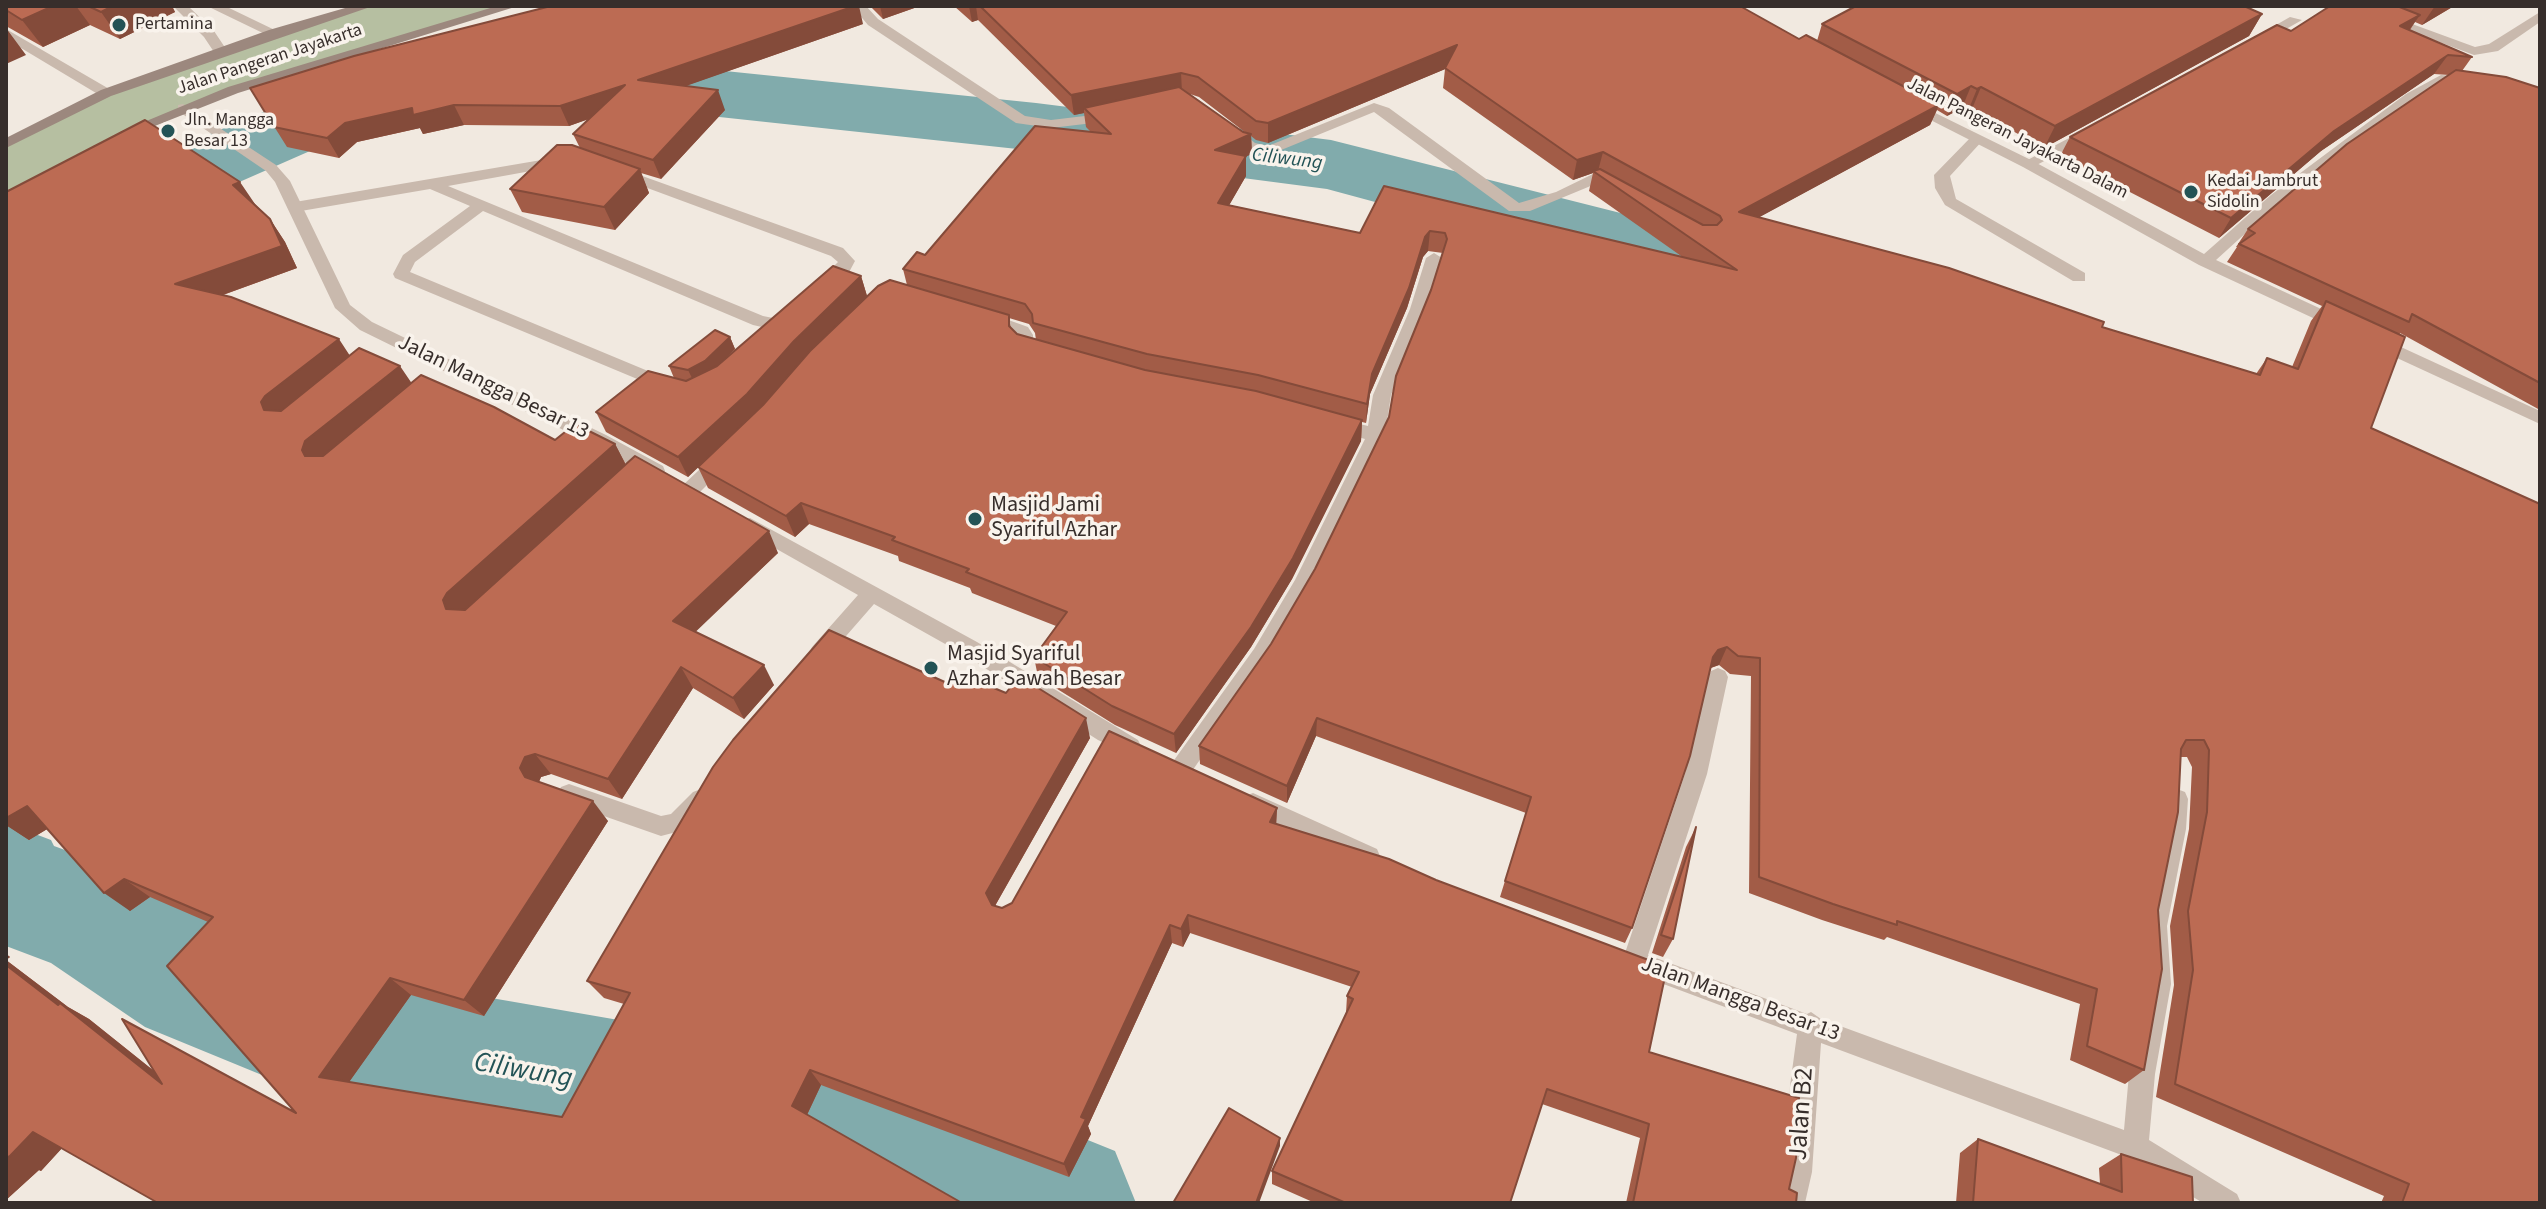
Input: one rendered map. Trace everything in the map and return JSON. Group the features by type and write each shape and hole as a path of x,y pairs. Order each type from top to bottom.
{"main road":[{"name":"Jalan Pangeran Jayakarta","path":"6,144 106,93 274,33 366,6"},
{"name":"Jalan Pangeran Jayakarta","path":"117,136 233,90 511,6"}],"street":[{"path":"180,6 209,34 221,52"},
{"path":"214,6 274,33"},
{"path":"859,6 873,22 1021,120 1067,123 1128,112"},
{"path":"2350,6 2474,51 2493,48 2540,16"},
{"path":"2253,42 2295,20"},
{"path":"6,33 106,93"},
{"path":"2205,261 2276,198 2411,97 2441,79 2485,85"},
{"name":"Jalan Pangeran Jayakarta Dalam","path":"1899,100 2028,164 2205,261 2540,418"},
{"path":"1221,123 1250,146 1269,151 1374,107 1396,119 1515,208 1524,208 1561,195 1593,179 1630,196"},
{"name":"Jalan Mangga Besar 13","path":"183,108 271,168 282,181 343,308 366,326 450,374 722,509 970,648 1106,734 1187,774 1305,581 1307,571 1376,435"},
{"path":"2028,164 2099,126"},
{"path":"1977,139 1942,175 1943,188 1950,202 2079,277"},
{"path":"295,207 436,186 576,160"},
{"path":"436,186 759,321 770,330 787,320 841,272 847,261 837,252 599,166"},
{"path":"481,205 409,259 401,274 685,390"},
{"path":"1317,419 1376,435 1382,395 1418,309 1434,258"},
{"path":"968,313 1022,331 1025,335 1024,346 1028,349 1058,358"},
{"path":"378,355 396,341"},
{"path":"689,491 732,449"},
{"path":"806,667 872,593"},
{"name":"Jalan Mangga Besar 13","path":"1718,677 1696,774 1627,959 1811,1024 2135,1147 2196,1193 2228,1203"},
{"path":"1095,760 1106,734"},
{"path":"550,787 661,826 676,823 691,812 717,776"},
{"path":"2135,1147 2142,1074 2159,984 2155,926 2175,829 2177,783"},
{"path":"1238,797 1383,863"},
{"name":"Jalan B2","path":"1792,1203 1799,1172 1803,1086 1811,1024"}],"green space":[{"path":"366,6 510,6 233,90 6,194 6,145 106,93"}],"building":[{"path":"6,6 53,6 22,20 6,10"},
{"path":"88,6 113,6 101,12"},
{"path":"551,6 855,6 638,80 718,90 653,160 573,134 625,85 560,106 454,105 413,115 412,108 345,123 327,138 274,127 250,88 354,56"},
{"path":"980,6 1740,6 1799,39 1806,35 1939,105 1739,212 1949,268 2104,322 2102,327 2260,375 2267,358 2298,369 2326,301 2405,337 2371,428 2540,504 2540,1203 2402,1203 2409,1184 2175,1084 2193,970 2188,911 2207,812 2209,750 2204,740 2186,740 2181,749 2178,812 2158,910 2162,969 2144,1070 2087,1046 2097,989 1759,877 1760,658 1738,656 1727,647 1718,650 1713,657 1690,756 1632,928 1505,881 1531,797 1317,718 1287,786 1199,746 1271,644 1315,569 1389,417 1396,376 1431,290 1447,239 1445,233 1430,231 1425,237 1409,288 1372,374 1367,404 1258,375 1147,354 1033,323 1032,314 1025,304 903,269 917,252 925,255 1035,126 1111,134 1084,108 1179,87 1243,132 1251,134 1215,150 1246,156 1218,203 1360,233 1384,186 1737,270 1593,171 1600,169 1703,225 1717,225 1722,220 1720,216 1603,152 1577,160 1445,68 1457,45 1268,123 1256,121 1198,77 1181,73 1071,95"},
{"path":"1856,6 2244,6 2262,14 2055,126 1981,87 1971,86 1957,94 1822,24"},
{"path":"2330,6 2397,6 2420,15 2400,26 2472,57 2448,55 2334,131 2231,218 2070,137 2277,25 2291,31"},
{"path":"2456,70 2506,77 2540,88 2540,383 2412,314 2409,322 2239,244 2255,233 2248,229 2347,144"},
{"path":"145,120 240,182 233,185 270,219 282,246 175,284 231,297 339,339 265,396 261,402 264,410 281,411 359,348 400,366 305,441 302,450 305,456 323,456 421,375 494,407 555,440 575,424 615,444 447,593 443,600 446,609 465,610 635,456 769,531 673,621 764,665 733,698 681,667 608,779 535,754 525,757 520,768 525,777 593,801 464,1000 390,978 319,1077 562,1117 630,993 587,981 713,767 829,630 947,683 955,672 1006,693 1019,676 1086,718 986,893 992,905 1002,908 1012,903 1109,731 1277,808 1270,822 1389,859 1436,880 1667,967 1649,1052 1799,1098 1796,1158 1789,1189 1797,1193 1796,1203 1633,1203 1649,1124 1547,1089 1510,1203 1346,1203 1272,1171 1353,999 1347,996 1359,972 1188,915 1181,929 1170,925 1081,1117 1086,1119 1064,1164 810,1070 792,1106 962,1203 158,1203 33,1132 9,1157 6,1156 6,965 58,1005 60,1003 162,1084 122,1019 296,1113 167,966 213,917 124,879 104,893 27,806 6,818 6,192"},
{"path":"557,145 572,145 640,169 604,207 510,189"},
{"path":"833,266 861,276 794,341 747,394 678,457 596,412 648,371 686,381 717,366"},
{"path":"890,280 1009,315 1009,326 1017,334 1145,370 1256,391 1362,420 1293,558 1251,627 1174,734 1112,706 1034,657 1067,612 966,572 969,569 892,540 895,537 801,503 786,516 698,467 763,405 810,351 878,286"},
{"path":"715,330 730,337 705,361 688,370 669,366"},
{"path":"1696,827 1673,939 1661,935"},
{"path":"1229,1108 1280,1138 1256,1203 1173,1203"},
{"path":"1978,1139 2122,1192 2121,1154 2192,1177 2193,1203 1973,1203"}],"waterway":[{"name":"Ciliwung","path":"6,354 24,318 65,254 182,176 325,115 432,91 589,80 1036,127 1331,165 1771,280"},
{"name":"Ciliwung","path":"6,881 10,889 96,920 192,982 335,1038 717,1107 843,1123 1063,1203"}],"place":[{"name":"Pertamina","path":"119,25"},
{"name":"Jln. Mangga Besar 13","path":"168,131"},
{"name":"Kedai Jambrut Sidolin","path":"2191,192"},
{"name":"Masjid Jami Syariful Azhar","path":"975,519"},
{"name":"Masjid Syariful Azhar Sawah Besar","path":"931,668"}]}
